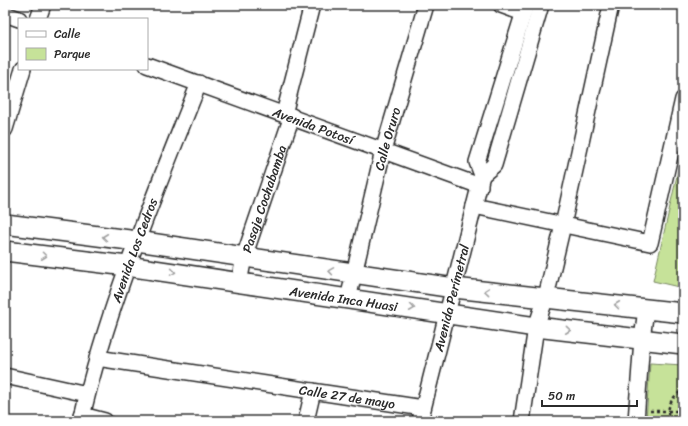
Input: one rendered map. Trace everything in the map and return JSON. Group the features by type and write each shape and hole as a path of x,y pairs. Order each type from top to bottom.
{"street":[{"path":"38,18 43,5"},
{"name":"Pasaje Cochabamba","path":"239,282 244,257 288,115 312,5"},
{"name":"Calle Oruro","path":"348,299 383,151 426,5"},
{"path":"481,181 477,162 524,9 501,5"},
{"path":"481,181 494,165 541,5"},
{"path":"522,421 536,327 546,297 563,225 611,5"},
{"path":"5,14 18,19"},
{"name":"Avenida Potosí","path":"148,65 288,115 383,151 481,181"},
{"path":"5,129 23,70"},
{"name":"Avenida Los Cedros","path":"82,418 97,358 127,266 199,83"},
{"path":"474,206 650,243 683,99"},
{"name":"Avenida Perímetral","path":"422,414 481,181"},
{"name":"Avenida Inca Huasi","path":"5,224 137,241 454,288 683,313"},
{"name":"Avenida Inca Huasi","path":"5,251 239,282 536,327 683,344"},
{"path":"637,416 642,339 646,308"},
{"name":"Calle 27 de mayo","path":"97,358 313,391 422,414"},
{"path":"5,376 87,394"},
{"path":"306,421 313,391"},
{"path":"82,418 105,421"}],"path":[{"path":"669,421 668,411 672,399 683,391"},
{"path":"637,416 668,411 683,411"}],"green space":[{"path":"683,149 683,288 653,281"},
{"path":"650,363 683,365 683,421 646,421"}]}
